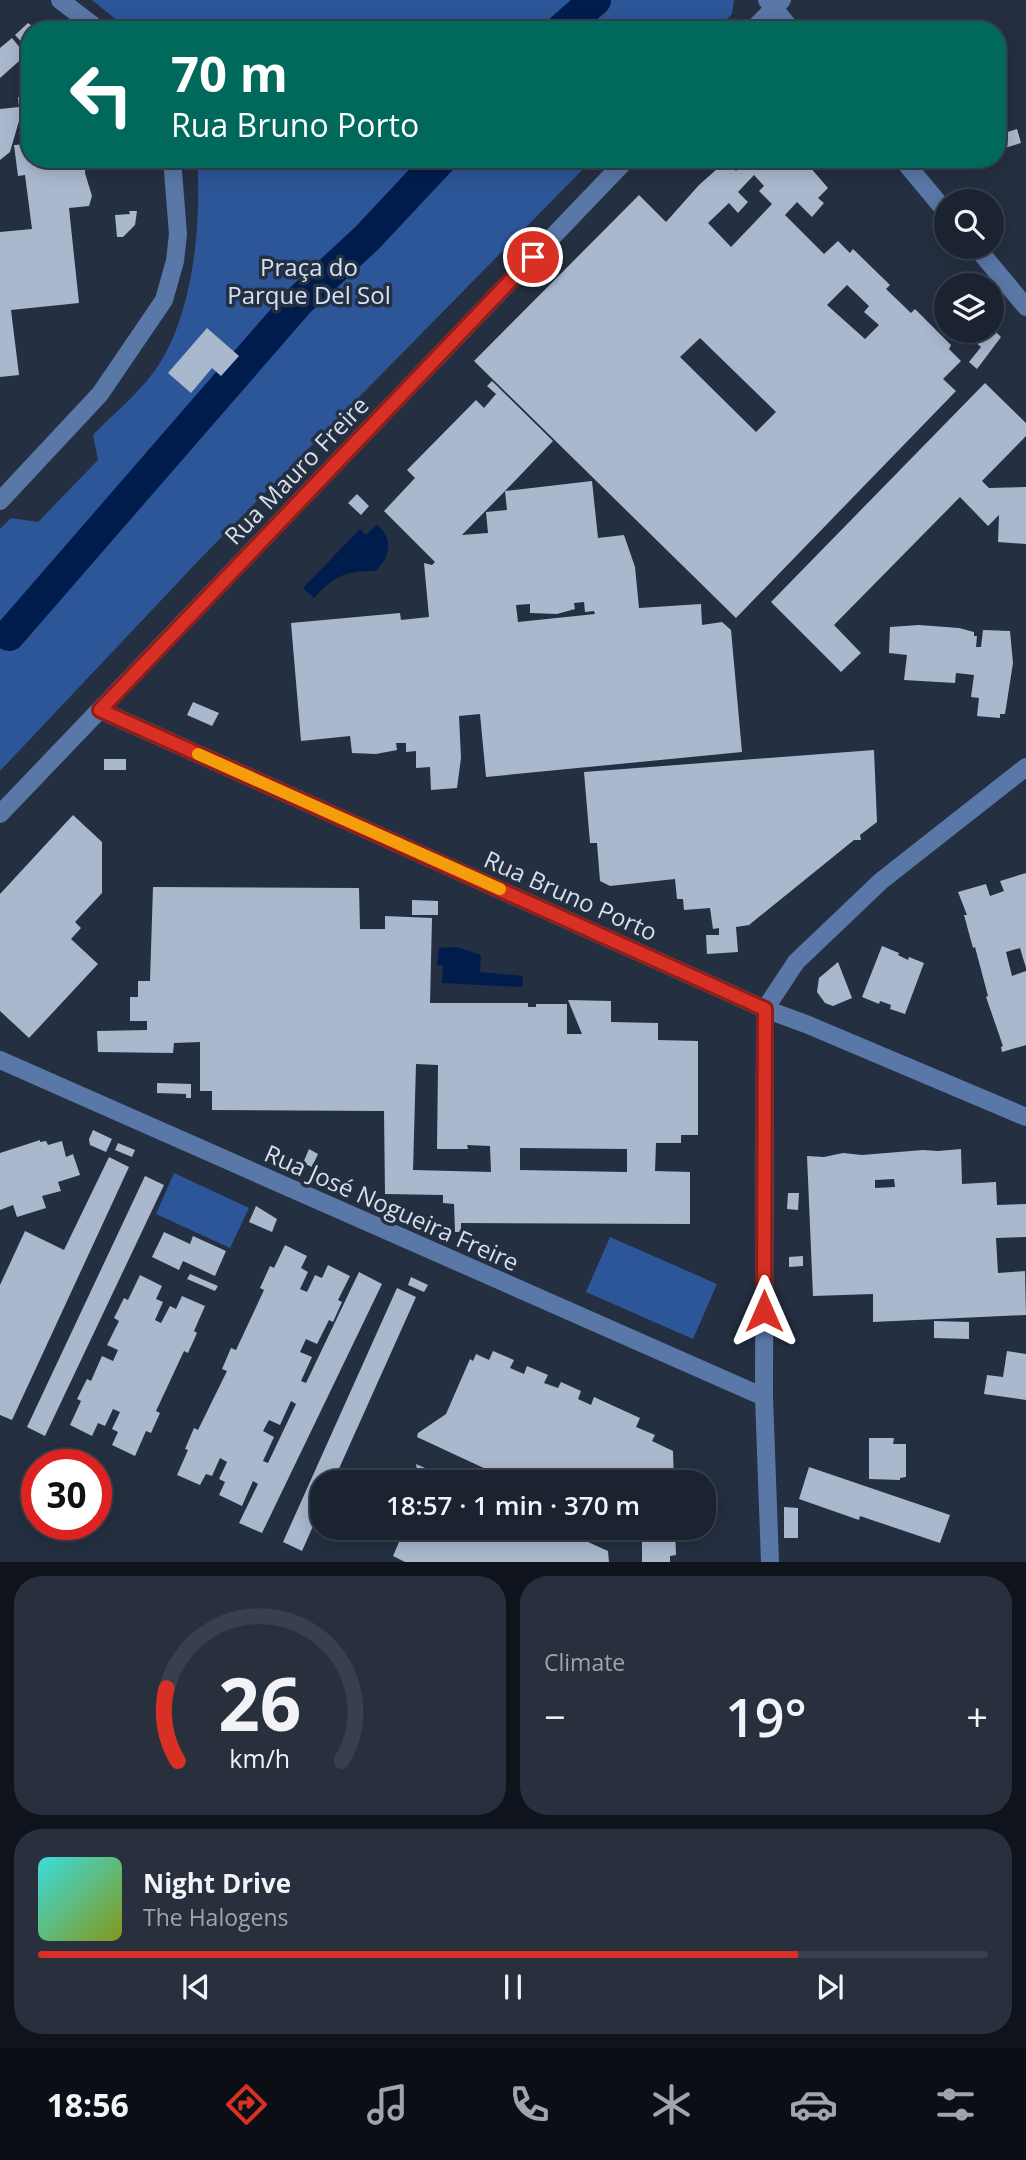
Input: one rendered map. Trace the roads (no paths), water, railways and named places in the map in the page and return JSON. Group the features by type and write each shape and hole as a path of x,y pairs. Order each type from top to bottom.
{"street":[{"path":"60,0 87,21"},
{"path":"758,21 774,2 786,21"},
{"path":"0,501 100,394 164,300 175,261 178,234 173,168"},
{"name":"Rua Mauro Freire","path":"0,814 619,168"},
{"path":"910,168 934,197"},
{"path":"986,259 1026,307"},
{"name":"Rua Bruno Porto","path":"100,710 765,1009 1026,1117"},
{"path":"770,1562 764,1397 765,1009 796,961 881,881 1026,767"},
{"name":"Rua José Nogueira Freire","path":"0,1060 764,1397"}],"waterway":[{"path":"571,21 595,0"},
{"path":"9,635 299,301 367,238 433,168"}],"park label":[{"name":"Praça do Parque Del Sol","path":"309,280"}]}
